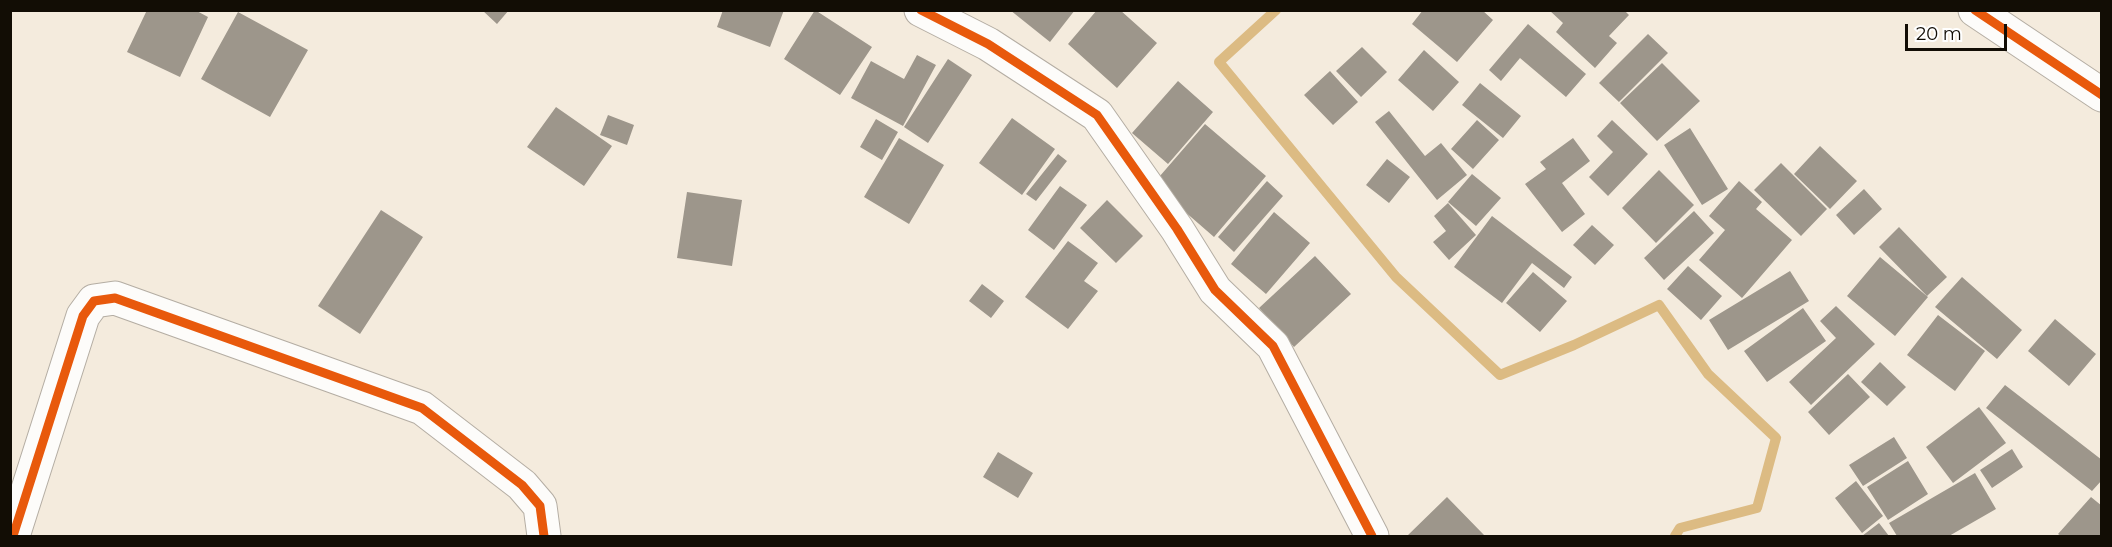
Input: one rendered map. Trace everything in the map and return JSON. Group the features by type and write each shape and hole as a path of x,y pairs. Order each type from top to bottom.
{"street":[{"path":"921,10 988,44 1096,116 1177,229 1215,290 1273,346 1372,537"},
{"path":"1975,10 2102,95"},
{"path":"13,537 82,316 94,301 115,298 422,408 522,485 540,506 544,537"}],"building":[{"path":"147,10 195,10 208,17 180,77 127,52"},
{"path":"482,10 509,10 497,24"},
{"path":"723,10 784,10 770,47 717,27"},
{"path":"815,10 872,47 840,95 784,59"},
{"path":"1010,10 1075,10 1050,42"},
{"path":"1097,10 1120,10 1157,43 1117,88 1068,44"},
{"path":"1423,10 1482,10 1493,20 1457,62 1412,24"},
{"path":"1549,10 1624,10 1629,15 1609,36 1617,43 1595,68 1556,32 1563,23"},
{"path":"238,12 308,50 270,117 201,79"},
{"path":"1528,24 1586,74 1566,97 1520,58 1501,81 1489,70"},
{"path":"1648,34 1668,53 1619,102 1599,83"},
{"path":"1362,47 1387,72 1361,97 1336,71"},
{"path":"1424,50 1459,82 1433,111 1398,80"},
{"path":"917,55 936,65 903,126 851,98 871,61 904,79"},
{"path":"948,59 972,75 928,143 904,127"},
{"path":"1662,63 1700,101 1657,141 1620,103"},
{"path":"1330,71 1358,102 1333,125 1304,95"},
{"path":"1178,81 1213,112 1168,164 1132,133"},
{"path":"1480,83 1521,116 1503,138 1462,105"},
{"path":"556,107 612,146 584,186 527,147"},
{"path":"1389,111 1425,156 1441,143 1467,175 1437,200 1375,122"},
{"path":"608,115 634,125 627,145 600,135"},
{"path":"1012,118 1055,149 1022,195 979,163"},
{"path":"876,119 898,132 882,160 860,147"},
{"path":"1477,120 1499,140 1473,169 1451,149"},
{"path":"1612,120 1648,154 1608,196 1589,177 1613,152 1597,136"},
{"path":"1205,124 1266,176 1214,237 1153,184"},
{"path":"1690,128 1728,189 1702,205 1664,145"},
{"path":"899,138 944,165 909,224 864,197"},
{"path":"1573,138 1590,161 1562,183 1585,214 1562,232 1525,184 1546,169 1540,162"},
{"path":"1820,146 1857,181 1830,209 1794,174"},
{"path":"1058,154 1067,161 1036,201 1026,194"},
{"path":"1387,159 1410,177 1389,203 1366,185"},
{"path":"1781,163 1827,209 1801,236 1754,190"},
{"path":"1659,170 1694,205 1656,243 1622,208"},
{"path":"1472,174 1501,198 1476,226 1448,202"},
{"path":"1267,181 1283,196 1234,252 1218,237"},
{"path":"1739,181 1762,202 1756,209 1792,240 1742,298 1699,260 1725,230 1709,216"},
{"path":"1060,186 1087,205 1054,250 1028,230"},
{"path":"1864,189 1882,209 1854,235 1836,215"},
{"path":"687,192 742,200 732,266 677,258"},
{"path":"1107,200 1143,236 1116,263 1080,228"},
{"path":"1448,203 1476,235 1449,260 1433,242 1446,231 1434,216"},
{"path":"381,210 423,237 360,334 318,306"},
{"path":"1694,211 1714,233 1664,280 1644,258"},
{"path":"1274,212 1310,243 1266,294 1231,264"},
{"path":"1492,216 1572,277 1564,288 1532,263 1502,303 1454,267"},
{"path":"1592,225 1614,245 1595,265 1573,245"},
{"path":"1899,227 1947,277 1927,296 1879,247"},
{"path":"1068,241 1098,263 1084,281 1098,291 1068,329 1025,297"},
{"path":"1315,256 1351,294 1294,347 1259,308"},
{"path":"1880,257 1928,297 1895,336 1847,296"},
{"path":"1688,266 1722,296 1701,320 1667,289"},
{"path":"1790,271 1809,301 1728,350 1709,320"},
{"path":"1533,272 1567,301 1540,332 1506,303"},
{"path":"1962,277 2022,330 1997,359 1935,307"},
{"path":"982,284 1004,301 991,318 969,301"},
{"path":"1836,306 1875,344 1811,405 1789,382 1836,338 1820,321"},
{"path":"1803,308 1826,341 1767,382 1744,351"},
{"path":"1938,315 1985,351 1955,391 1907,355"},
{"path":"2055,319 2096,354 2069,386 2028,351"},
{"path":"1880,362 1906,387 1887,406 1861,382"},
{"path":"1848,374 1870,397 1829,435 1808,412"},
{"path":"2005,385 2102,460 2102,480 2092,491 1986,408"},
{"path":"1979,407 2006,443 1953,483 1926,447"},
{"path":"1894,437 1907,458 1863,486 1849,465"},
{"path":"2012,449 2023,467 1992,488 1980,470"},
{"path":"998,452 1033,473 1018,498 983,477"},
{"path":"1908,461 1928,494 1888,520 1867,487"},
{"path":"1975,473 1996,509 1949,536 1897,536 1889,523"},
{"path":"1856,481 1883,516 1862,533 1835,498"},
{"path":"1447,497 1484,535 1407,536"},
{"path":"2091,497 2102,506 2102,536 2061,536 2058,534"},
{"path":"1879,523 1889,536 1862,536"}],"waterway":[{"path":"1276,10 1219,62 1396,277 1500,375 1574,345 1659,305 1708,374 1776,438 1757,508 1680,528 1675,536"}],"cycle path":[{"path":"921,10 988,44 1097,115 1177,229 1215,290 1273,346 1372,536"},
{"path":"1975,10 2102,95"},
{"path":"13,536 83,316 94,301 115,298 422,408 522,485 540,506 544,536"}]}
